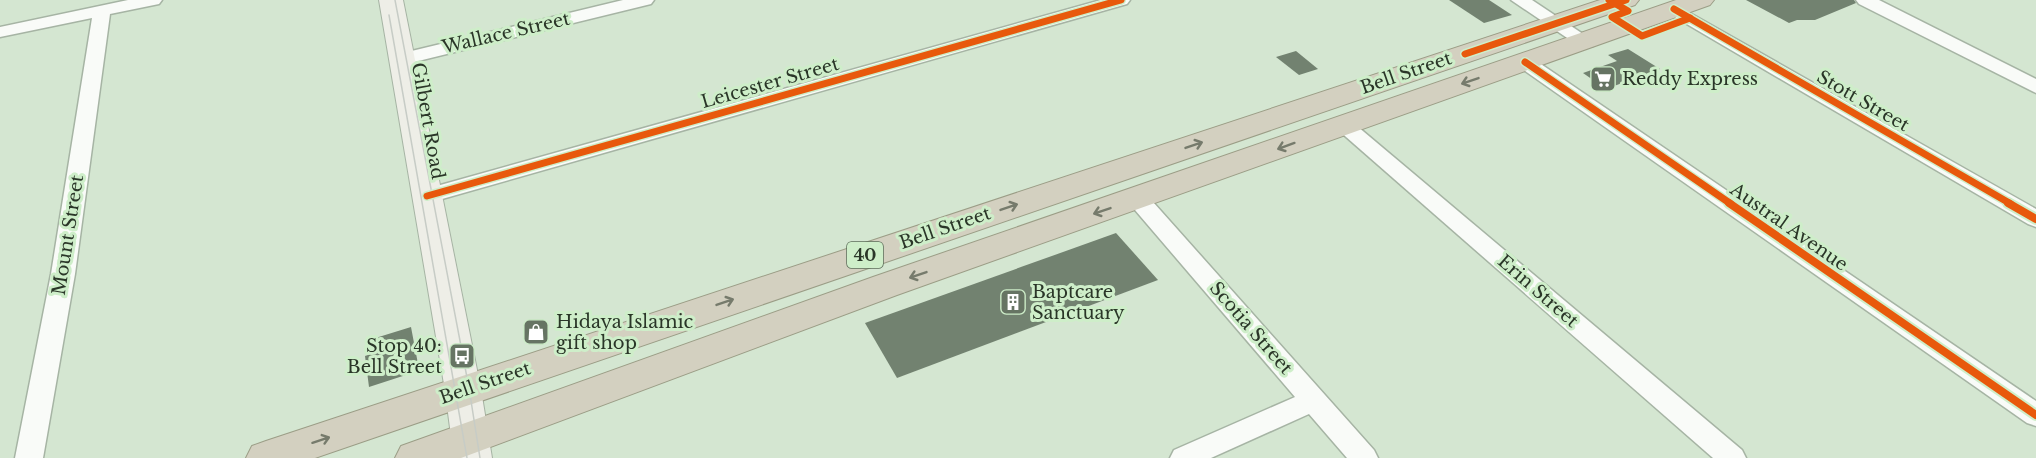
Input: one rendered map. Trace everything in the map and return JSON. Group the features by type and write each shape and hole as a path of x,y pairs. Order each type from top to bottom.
{"highway":[{"name":"Bell Street","path":"266,458 1626,0"},
{"name":"Bell Street","path":"415,458 472,448 885,286 1701,0"}],"street":[{"path":"67,18 71,0"},
{"path":"0,32 153,0"},
{"name":"Gilbert Road","path":"391,0 472,448"},
{"name":"Wallace Street","path":"402,58 645,0"},
{"name":"Leicester Street","path":"427,196 1121,0"},
{"path":"1520,0 1586,42"},
{"path":"1865,0 2036,87"},
{"name":"Stott Street","path":"1674,9 2036,219"},
{"name":"Mount Street","path":"29,458 63,274 102,11"},
{"name":"Austral Avenue","path":"1525,62 2036,415"},
{"name":"Erin Street","path":"1344,125 1732,458"},
{"name":"Scotia Street","path":"1137,198 1364,458"},
{"path":"1184,458 1314,400"}],"building":[{"path":"1449,0 1489,0 1512,15 1484,23"},
{"path":"1746,0 1854,0 1856,3 1815,20 1797,20 1789,23"},
{"path":"1628,49 1660,69 1606,89 1583,73 1617,61 1608,55"},
{"path":"1296,51 1318,69 1299,75 1276,57"},
{"name":"Baptcare Sanctuary","path":"1116,233 1158,280 897,378 865,323"},
{"path":"411,327 418,364 409,374 369,387 365,356 371,354 369,340"}],"tram line":[{"path":"395,0 469,388 480,458"},
{"path":"389,15 467,458"}],"cycle path":[{"path":"427,196 1121,0"},
{"path":"1609,0 1628,11 1612,17 1642,36 1690,18"},
{"path":"1465,54 1626,0"},
{"path":"1674,9 2036,219"},
{"path":"1525,62 2036,415"}],"place":[{"name":"Reddy Express","path":"1603,79"},
{"name":"Baptcare Sanctuary","path":"1013,302"},
{"name":"Hidaya Islamic gift shop","path":"536,332"},
{"name":"Stop 40: Bell Street","path":"462,356"}]}
